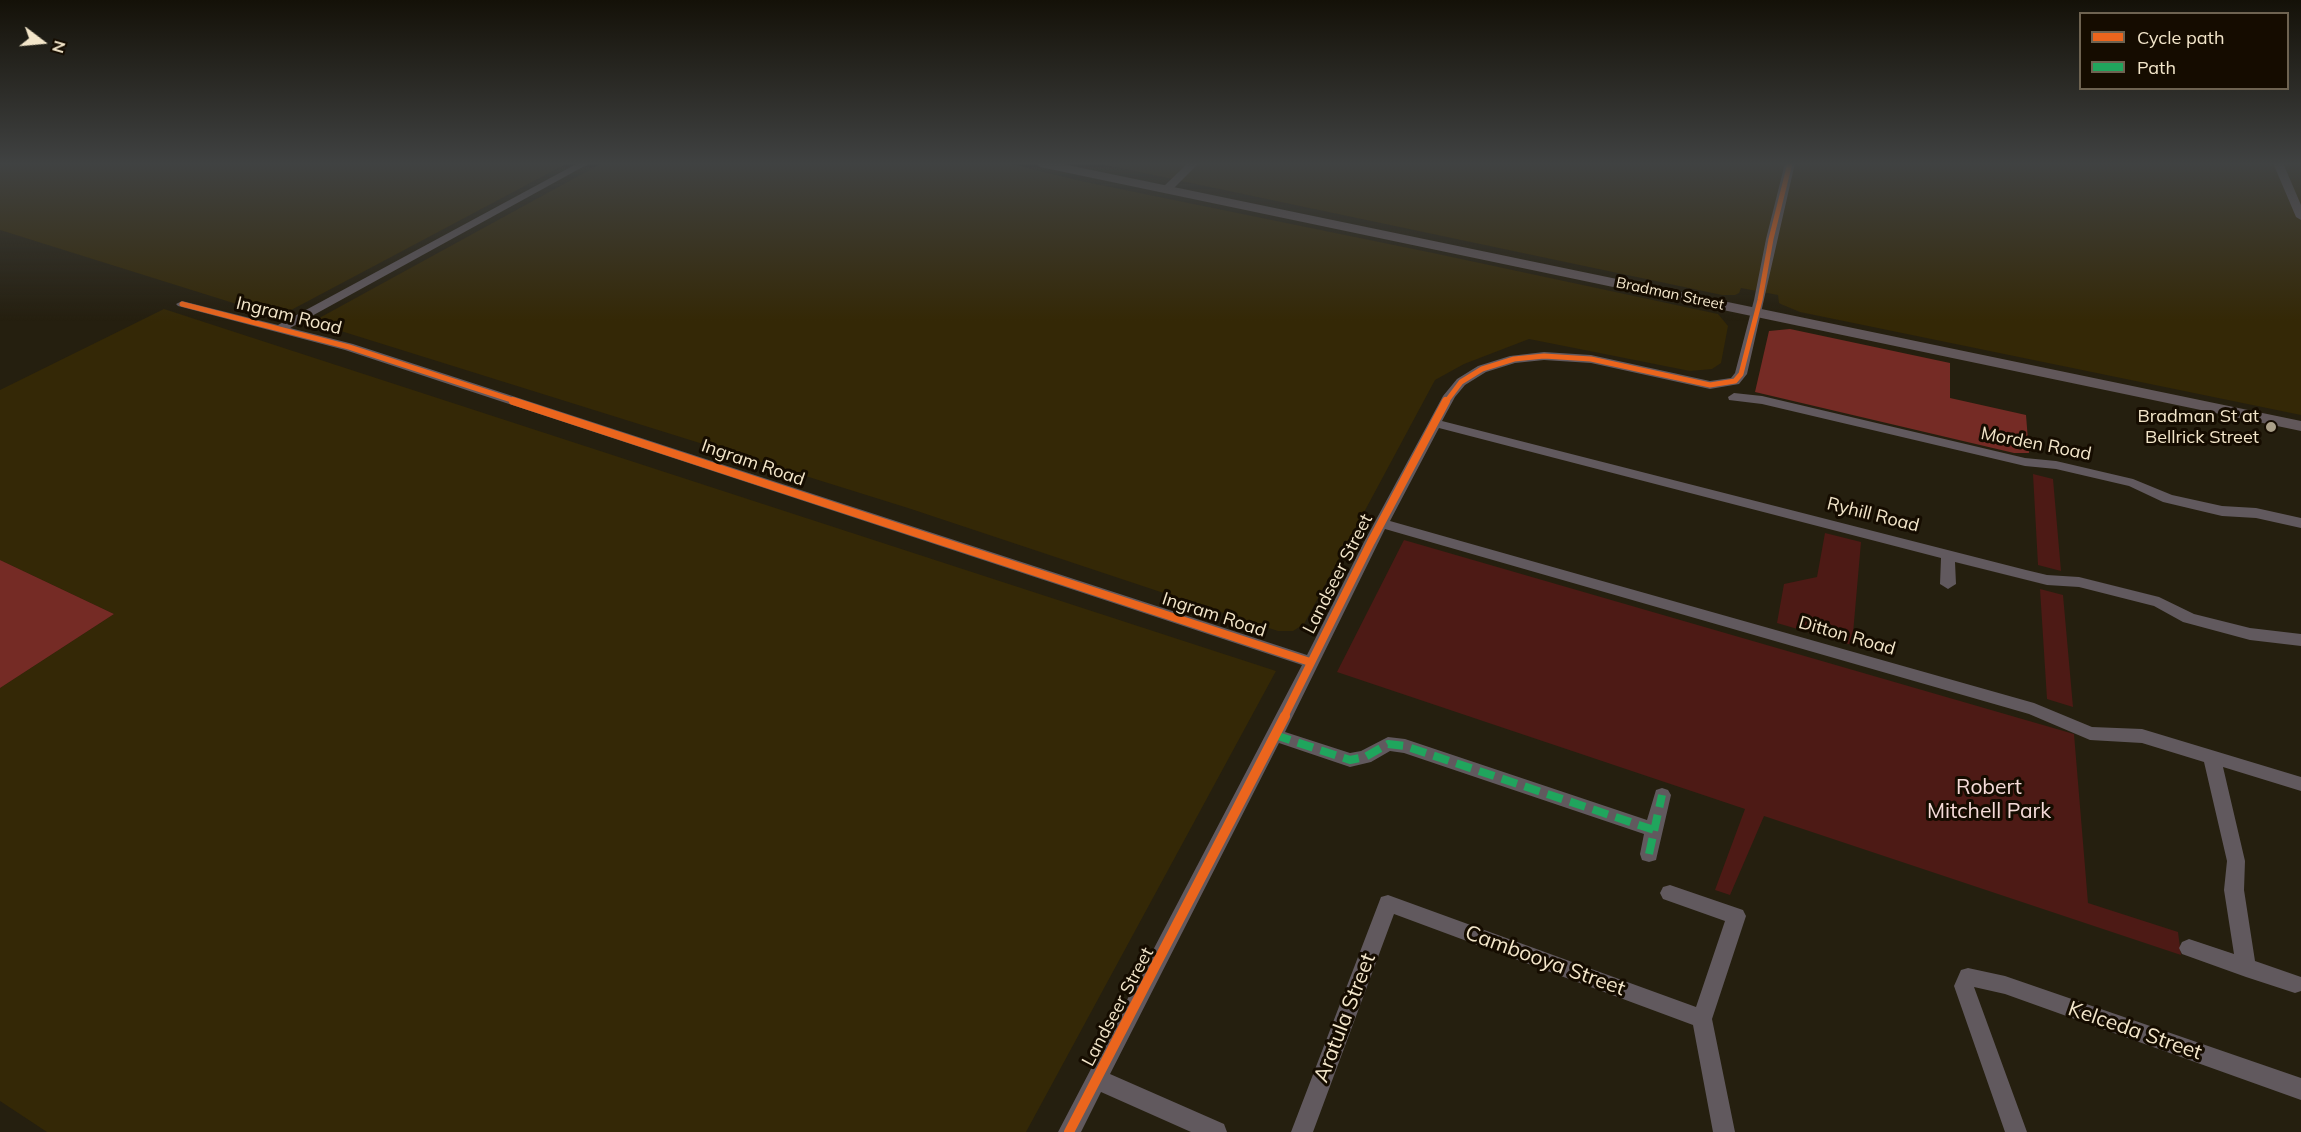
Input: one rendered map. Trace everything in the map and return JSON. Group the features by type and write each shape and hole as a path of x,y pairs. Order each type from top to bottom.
{"main road":[{"name":"Bradman Street","path":"1295,216 2301,426"}],"street":[{"path":"280,329 488,216"},
{"name":"Landseer Street","path":"1069,1132 1275,735 1381,523 1449,396 1467,377 1491,366 1528,357 1580,357 1705,384 1732,382 1741,374 1778,216"},
{"name":"Ingram Road","path":"182,304 349,347 1310,662"},
{"name":"Morden Road","path":"1734,397 1763,393 2025,462 2056,465 2133,483 2168,499 2222,511 2256,513 2301,523"},
{"name":"Ryhill Road","path":"1435,423 2026,575 2047,580 2079,582 2159,602 2189,618 2250,634 2301,640"},
{"name":"Ditton Road","path":"1381,523 2034,709 2090,733 2142,736 2301,784"},
{"path":"1948,554 1948,584"},
{"path":"1275,735 1350,760 1365,757 1388,744 1404,746 1654,830"},
{"path":"2212,757 2236,861 2234,890 2246,968"},
{"path":"1648,854 1662,795"},
{"path":"1670,893 1736,916 1702,1019 1724,1132"},
{"name":"Cambooya Street","path":"1388,903 1702,1019"},
{"name":"Aratula Street","path":"1302,1132 1388,903"},
{"path":"2189,948 2295,984"},
{"name":"Kelceda Street","path":"2016,1132 1967,999 1964,986 1968,977 1982,978 2005,985 2301,1089"},
{"path":"1097,1078 1216,1132"}],"shaded area":[{"path":"0,216 469,216 278,317 0,230"},
{"path":"506,216 1251,216 1718,314 1728,326 1721,363 1712,369 1690,371 1529,339 1464,364 1435,380 1304,624 1293,631 1278,631 908,508 312,322"},
{"path":"1347,216 2301,216 2301,415 1800,312 1779,303 1778,295 1741,288 1735,295 1722,295"},
{"path":"164,309 1276,671 1026,1132 47,1132 0,1101 0,688 114,614 0,560 0,390"},
{"path":"1790,329 1950,363 1950,398 2026,415 2029,453 2014,453 1755,392 1769,331"},
{"path":"0,560 114,614 0,688"}],"green space":[{"path":"2033,474 2053,479 2061,571 2038,565"},
{"path":"1825,533 1861,542 1852,645 1777,623 1784,584 1817,577"},
{"name":"Robert Mitchell Park","path":"1404,540 2074,734 2088,903 2178,932 2181,955 1764,816 1730,895 1715,890 1745,809 1337,672"},
{"path":"2040,589 2063,595 2073,707 2047,699"}],"marked path":[{"path":"1275,735 1350,760 1365,757 1388,744 1405,746 1654,830"},
{"path":"1649,854 1662,795"}],"cycle path":[{"path":"1069,1132 1275,735 1371,542 1449,396 1461,382 1482,369 1514,359 1544,356 1591,359 1710,385 1735,381 1741,374 1760,300 1777,216"},
{"path":"182,304 349,347 1310,662"}],"place":[{"name":"Bradman St at Bellrick Street","path":"2271,427"}]}
